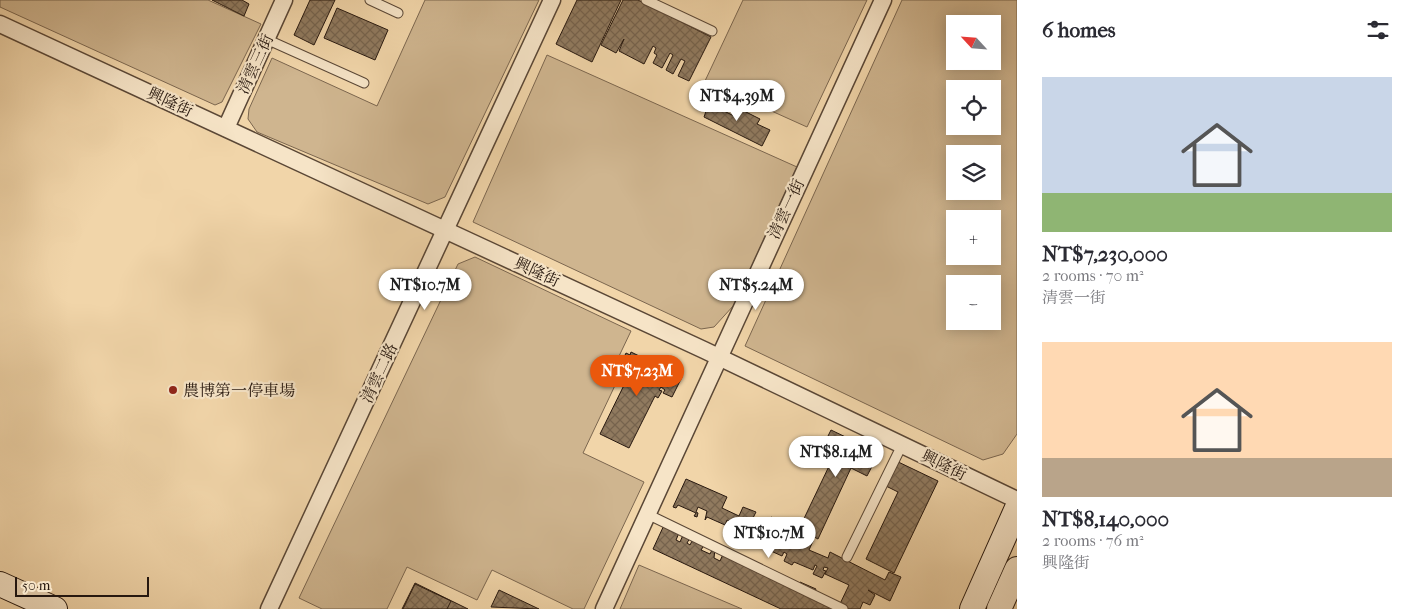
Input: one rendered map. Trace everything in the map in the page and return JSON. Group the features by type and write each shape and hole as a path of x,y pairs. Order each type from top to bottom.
{"street":[{"name":"清雲三街","path":"226,128 284,0"},
{"name":"清雲二路","path":"269,609 552,0"},
{"name":"清雲一街","path":"604,609 883,0"},
{"name":"興隆街","path":"0,24 718,357 1017,500"},
{"path":"972,609 1017,508"},
{"path":"999,609 1017,569"},
{"path":"0,584 55,609"}],"lane":[{"path":"370,0 398,13"},
{"path":"646,0 712,31"},
{"path":"266,39 364,83"},
{"path":"847,557 902,445"},
{"path":"647,514 843,609"}],"shaded area":[{"path":"0,0 208,0 261,24 222,102 215,105 0,7"},
{"path":"425,0 539,0 445,197 428,204 257,132 248,119 249,109 272,58 377,106"},
{"path":"743,0 867,0 807,127 705,81"},
{"path":"902,0 1017,0 1017,434 1003,454 983,460 745,346"},
{"path":"547,55 797,167 734,305 714,327 701,329 473,222"},
{"path":"475,257 631,331 611,373 619,377 583,453 644,482 584,609 573,609 492,570 477,600 407,567 387,609 322,609 299,598 458,264"},
{"path":"639,565 742,609 620,609"}],"building":[{"path":"212,0 242,0 249,4 244,16"},
{"path":"310,0 335,0 314,45 294,35"},
{"path":"577,0 621,0 592,62 556,44"},
{"path":"623,0 638,0 711,37 689,81 678,76 685,61 681,59 673,74 666,70 673,55 670,53 662,68 653,63 657,55 654,53 656,48 653,46 644,64 619,51 624,39 616,53 601,45"},
{"path":"337,8 388,30 375,60 324,38"},
{"path":"711,97 725,104 722,110 738,118 742,110 760,119 757,124 770,130 762,146 704,117"},
{"path":"631,352 682,377 672,397 663,393 665,390 661,387 659,390 662,391 658,398 655,396 629,448 600,434 630,373 619,368 626,353 630,355"},
{"path":"831,430 879,453 867,476 851,468 818,539 799,529 831,462 818,456"},
{"path":"892,459 938,481 894,573 866,559 898,492 880,483"},
{"path":"686,479 727,497 722,508 739,516 743,507 756,512 751,522 755,524 756,522 766,527 771,517 788,525 783,535 794,540 797,533 813,541 809,550 828,558 830,552 885,580 889,572 901,577 890,601 868,590 875,595 870,605 863,602 860,609 781,609 653,549 665,523 679,533 676,540 680,542 683,535 690,538 687,543 690,545 693,539 705,544 701,550 710,554 713,548 715,549 714,558 720,561 724,552 798,587 800,582 816,589 813,596 838,608 849,585 825,574 828,568 824,567 823,570 826,571 822,578 813,574 817,566 815,565 813,570 794,562 792,565 784,561 787,554 784,552 782,556 760,546 765,537 757,533 754,538 734,529 732,532 735,524 727,520 725,525 707,517 705,520 707,511 698,507 697,517 694,516 696,513 678,505 676,508 673,507"},
{"path":"415,583 468,609 402,609"},
{"path":"415,584 451,601 447,609 403,609"},
{"path":"499,590 539,609 491,607"}],"place":[{"name":"農博第一停車場","path":"173,390"}]}
